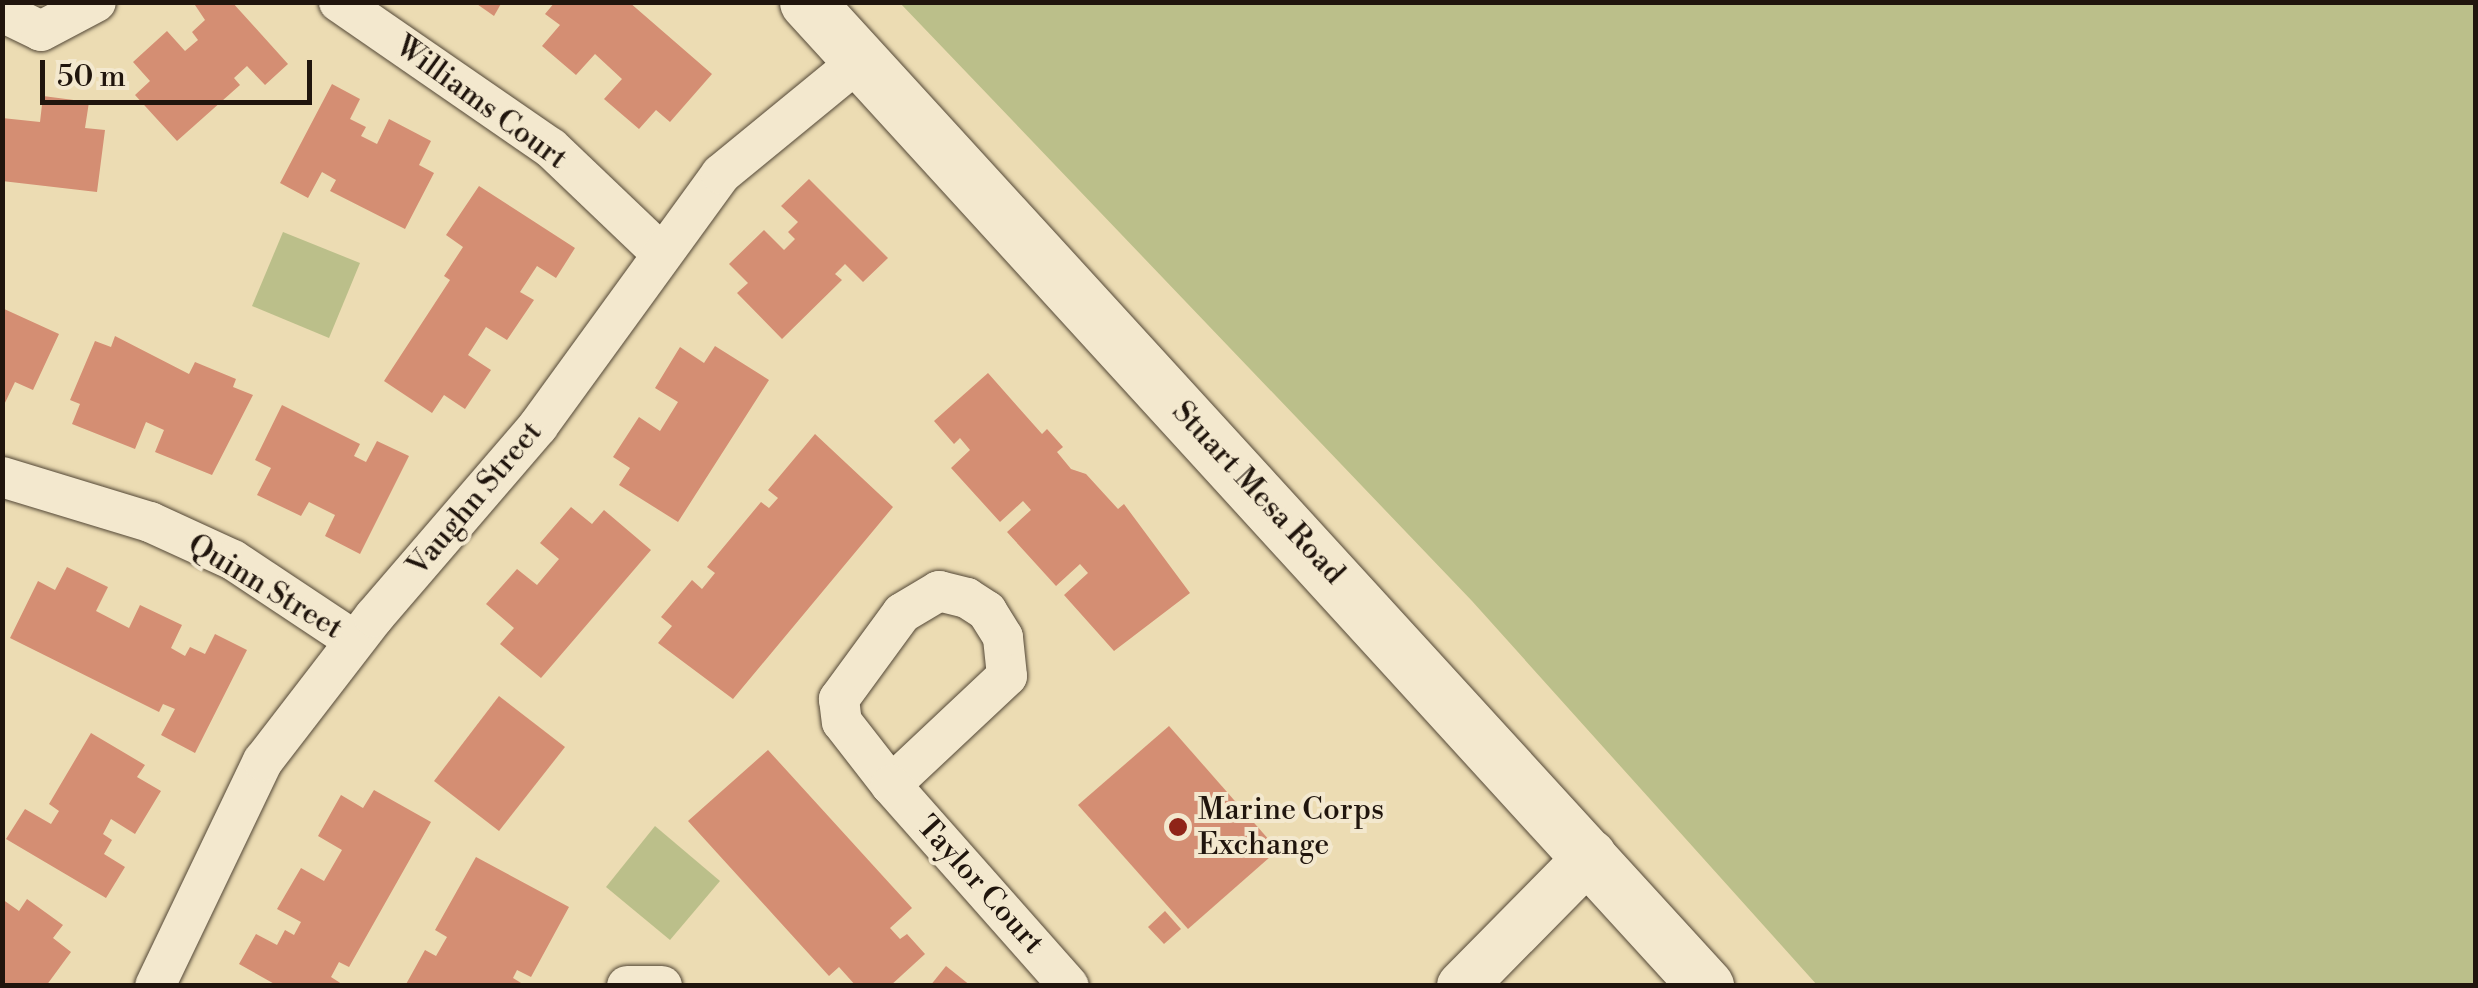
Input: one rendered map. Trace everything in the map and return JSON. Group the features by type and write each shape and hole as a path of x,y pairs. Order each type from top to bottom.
{"main road":[{"name":"Stuart Mesa Road","path":"807,2 1591,855 1706,986"}],"street":[{"path":"2,12 41,31 96,2"},
{"name":"Williams Court","path":"339,2 551,148 661,253"},
{"name":"Vaughn Street","path":"155,986 263,761 356,641 538,426 722,174 860,61"},
{"name":"Quinn Street","path":"2,477 150,522 233,560 356,641"},
{"name":"Taylor Court","path":"892,785 1007,676 1003,638 987,611 967,598 939,591 902,613 839,699 842,722 892,785 1070,986"},
{"path":"1462,986 1591,855"},
{"path":"627,986 662,986"}],"green space":[{"path":"900,3 2475,3 2475,985 1817,985 1472,601"},
{"path":"283,232 360,263 329,338 252,306"},
{"path":"655,826 720,881 670,940 606,887"}],"building":[{"path":"193,2 232,2 288,64 265,85 247,66 234,78 240,85 177,141 135,95 150,81 133,62 167,31 185,51 198,40 192,32 205,20"},
{"path":"474,2 502,2 494,16"},
{"path":"555,2 629,2 712,74 670,122 656,110 639,129 604,99 622,79 595,54 576,75 542,46 560,25 545,14"},
{"path":"332,84 360,99 350,119 366,127 361,136 377,144 389,119 431,141 419,165 434,173 405,229 330,191 336,180 322,172 308,198 280,183"},
{"path":"43,96 89,102 85,128 105,130 97,192 2,181 2,118 40,122"},
{"path":"809,179 888,258 863,282 845,264 835,274 842,280 782,339 737,293 748,283 729,264 764,230 784,250 795,239 788,232 798,222 781,206"},
{"path":"479,186 575,248 556,278 537,266 520,292 534,300 507,340 486,327 468,355 491,370 465,409 444,395 432,413 384,381 450,280 444,276 463,247 446,235"},
{"path":"2,308 59,334 33,390 15,382 2,409"},
{"path":"115,336 189,374 195,362 236,379 233,387 253,395 212,475 155,452 164,430 146,422 135,449 72,424 80,404 70,400 95,341 111,347"},
{"path":"715,346 769,380 678,522 619,485 630,468 613,457 639,417 660,431 678,402 655,388 680,347 704,363"},
{"path":"988,373 1042,434 1047,429 1063,447 1057,452 1071,469 1086,474 1118,509 1124,504 1190,593 1114,651 1064,595 1088,573 1080,564 1056,586 1007,532 1031,510 1023,501 1000,522 951,468 970,450 960,438 954,444 934,421"},
{"path":"282,405 360,444 354,456 366,462 377,441 409,456 360,554 325,536 335,515 309,502 301,516 257,495 271,468 255,460"},
{"path":"815,434 893,507 733,699 658,643 672,626 661,617 692,580 702,589 715,573 707,567 761,502 769,508 778,498 768,490"},
{"path":"571,507 592,524 604,510 651,550 541,678 500,644 514,628 486,604 517,569 537,585 559,559 540,543"},
{"path":"67,567 108,587 96,611 129,628 140,605 182,625 171,648 185,656 190,647 205,654 215,634 247,650 195,753 161,735 175,709 163,704 159,712 10,638 38,581 55,590"},
{"path":"499,696 565,747 499,831 434,781"},
{"name":"Marine Corps Exchange","path":"1169,726 1278,850 1188,929 1078,805"},
{"path":"91,733 145,765 137,777 161,791 135,834 111,819 103,834 112,840 104,854 125,867 106,898 6,839 25,809 51,824 59,811 49,804"},
{"path":"768,750 912,908 890,928 900,939 907,934 925,954 890,986 856,986 839,967 829,976 688,821"},
{"path":"374,790 431,822 349,967 339,962 331,977 345,986 278,986 239,964 256,934 277,945 285,930 294,935 301,922 277,909 301,868 324,881 342,850 318,836 341,795 363,808"},
{"path":"476,857 569,907 531,977 517,970 513,978 526,986 405,986 425,950 436,956 447,937 435,930"},
{"path":"2,899 19,911 27,899 63,925 53,938 71,952 46,986 2,986"},
{"path":"1165,911 1181,929 1164,944 1148,927"},
{"path":"946,966 971,986 930,986"}],"place":[{"name":"Marine Corps Exchange","path":"1178,827"}]}
